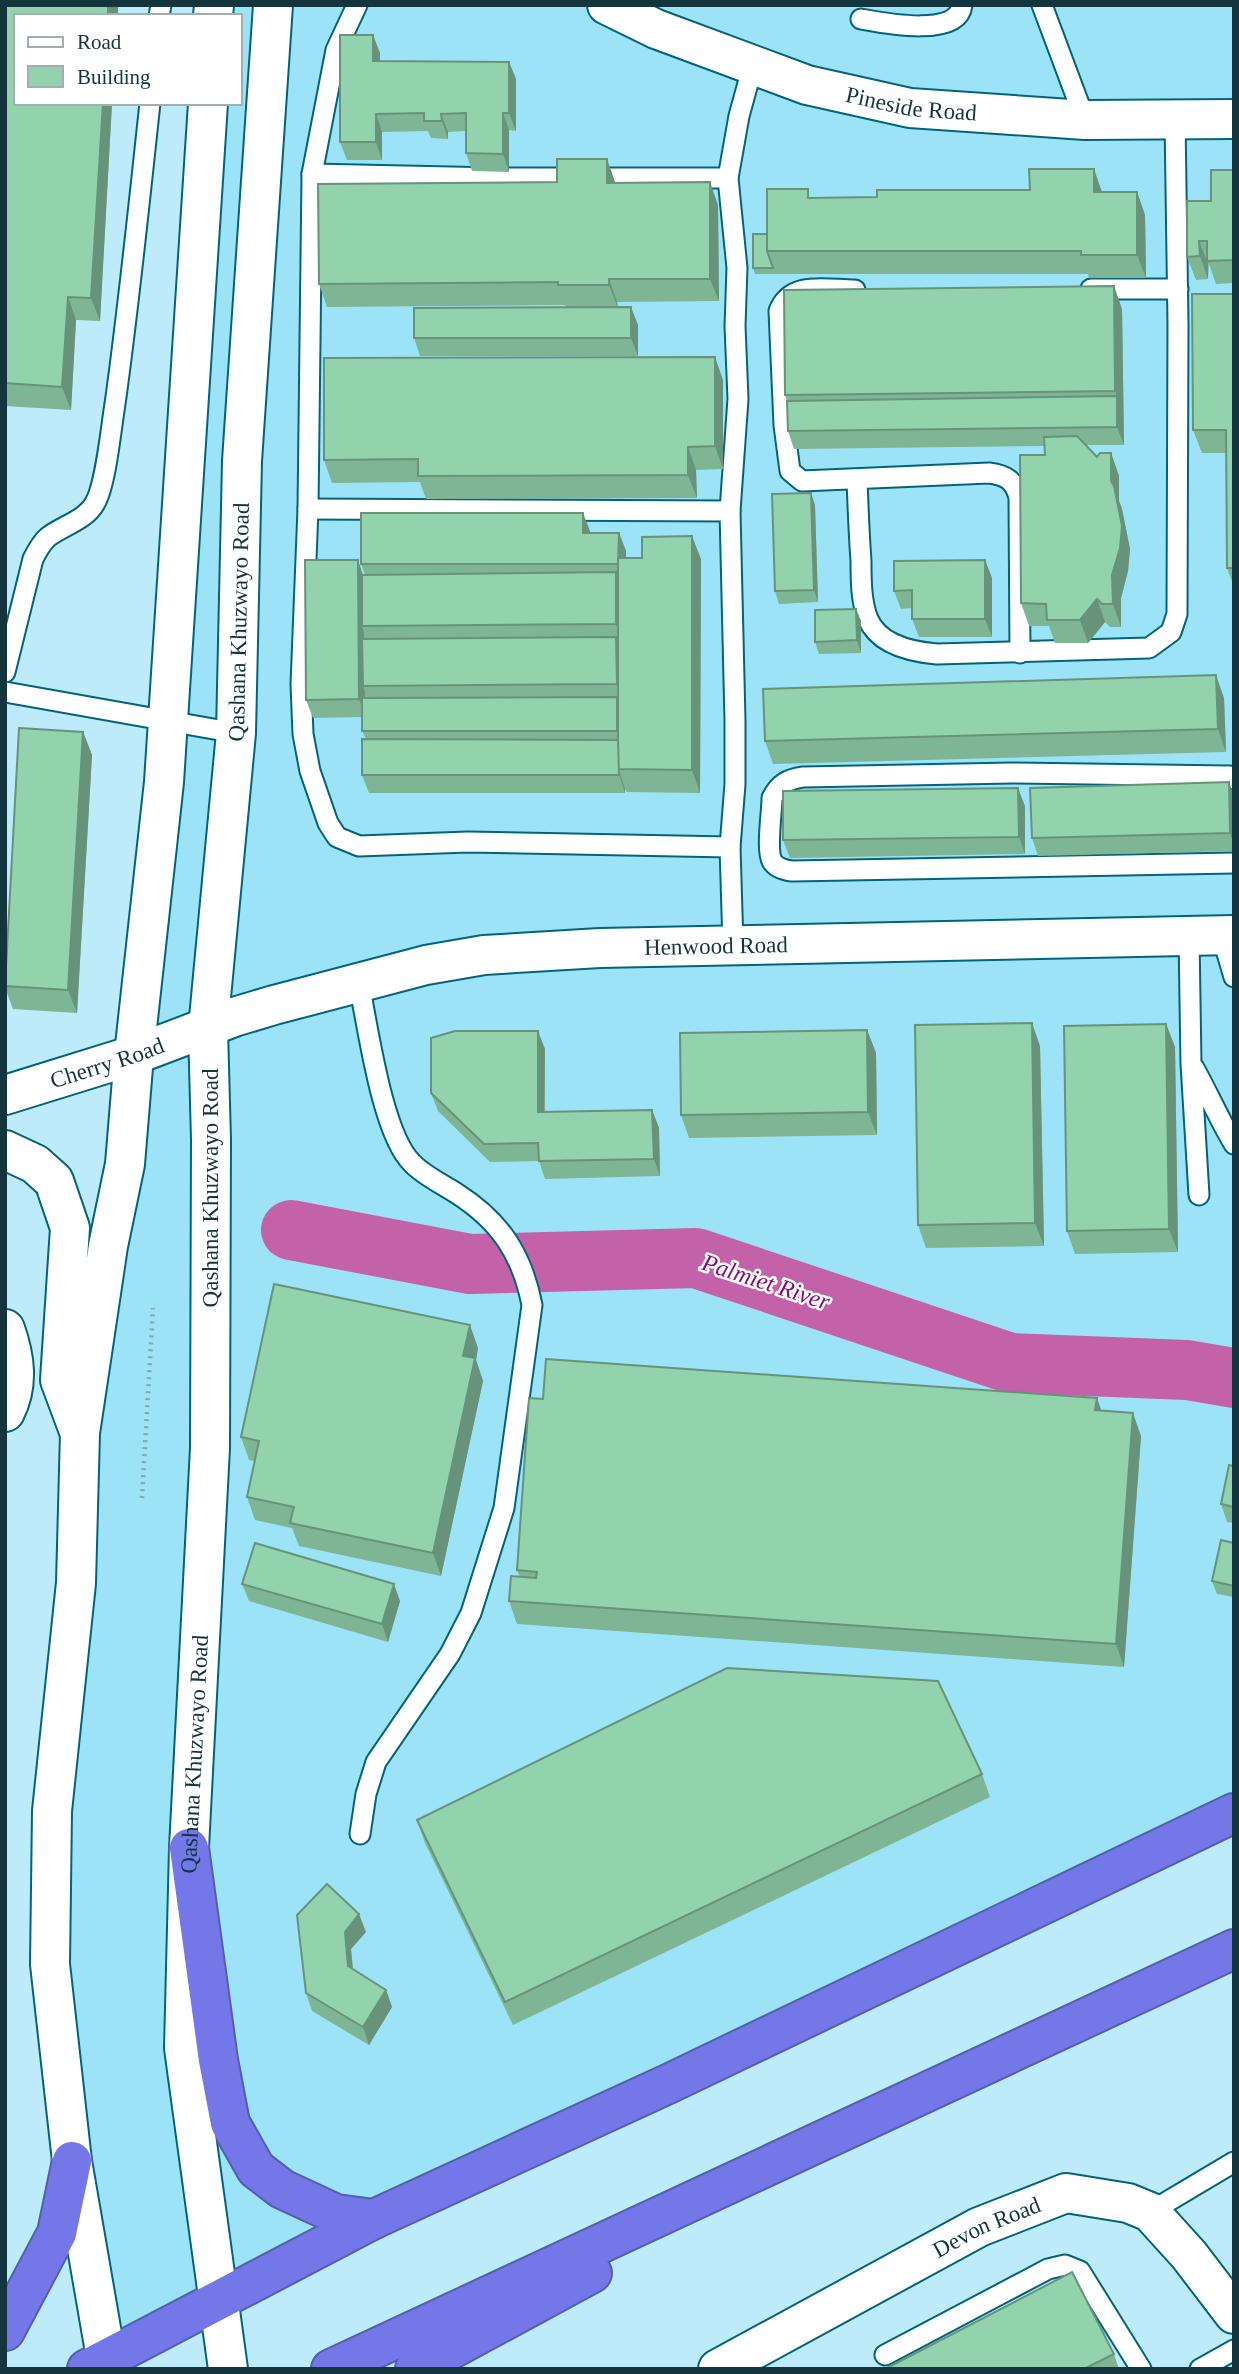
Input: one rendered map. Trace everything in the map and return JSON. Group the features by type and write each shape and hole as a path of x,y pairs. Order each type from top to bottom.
{"highway":[{"path":"100,2366 374,2219 668,2084 1234,1813"},
{"path":"189,1848 218,2060 230,2123 257,2169 282,2189 336,2214 374,2219"},
{"path":"331,2369 1234,1949"},
{"path":"5,2331 57,2233 72,2161"},
{"path":"415,2369 688,2218 732,2184"}],"main road":[{"name":"Qashana Khuzwayo Road","path":"228,2369 184,2048 189,1848 210,1448 211,1140 208,1029 236,733 242,461 273,5"},
{"name":"Pineside Road","path":"607,5 656,29 807,85 910,108 1084,120 1234,119"},
{"path":"100,2366 72,2161 50,1964 51,1811 76,1583 80,1433 108,1246 125,1164 134,1055 164,782 208,105"},
{"name":"Henwood Road","path":"208,1029 234,1017 274,1005 426,965 484,955 600,948 1215,936"},
{"name":"Cherry Road","path":"5,1095 208,1029"},
{"path":"5,1150 35,1164 54,1181 64,1205 70,1228 60,1380 80,1433"},
{"path":"5,1329 15,1369 14,1386 5,1412"},
{"name":"Devon Road","path":"718,2369 979,2227 1066,2193 1129,2203 1150,2212 1189,2255 1234,2314"}],"lane":[{"path":"357,5 336,51 312,174 308,509 301,642 303,733 315,789 332,832 337,837 359,846 468,842 730,847"},
{"path":"861,19 895,26 917,27 954,19 962,10 962,5"},
{"path":"1042,5 1084,120"},
{"path":"733,945 730,847 735,784 735,721 730,511 738,399 735,326 737,268 728,178 739,116 753,65"},
{"path":"5,672 33,559 49,536 95,504 100,488 122,355 150,105"},
{"path":"857,480 862,588 868,620 875,630 895,645 919,652 1020,653 1149,648 1171,632 1176,622 1178,289 1175,119"},
{"path":"312,174 497,178 728,178"},
{"path":"876,289 799,290 785,298 779,311 784,425 790,471 802,481 989,472 1002,474 1012,481 1019,498 1020,653"},
{"path":"1067,289 1178,289"},
{"path":"308,509 730,511"},
{"path":"5,692 236,733"},
{"path":"1234,779 1230,776 1012,773 803,777 784,782 772,798 771,853 775,865 792,872 1234,863"},
{"path":"1215,936 1234,976"},
{"path":"1199,1195 1191,1064 1215,936"},
{"path":"359,984 384,1105 397,1140 412,1163 477,1206 495,1224 514,1250 527,1277 532,1305 504,1508 471,1613 450,1654 376,1762 366,1794 360,1834"},
{"path":"1191,1064 1234,1144"},
{"path":"1150,2212 1234,2162"},
{"path":"885,2355 1048,2269 1065,2265 1080,2271 1141,2369"},
{"path":"1200,2369 1234,2350"}],"path":[{"path":"142,1498 153,1308"}],"shaded area":[{"path":"216,5 1234,5 1234,1812 108,2357 53,1964 108,1249 210,105 242,105 242,14 215,14"}],"building":[{"path":"5,5 108,5 108,14 14,14 14,105 103,105 91,298 68,297 62,387 5,383"},
{"path":"340,35 373,35 373,61 509,62 509,113 503,113 503,154 466,153 466,113 441,114 442,121 424,121 424,113 376,114 376,142 340,142"},
{"path":"557,159 607,159 607,183 710,182 710,279 609,279 609,285 558,285 558,282 319,284 318,184 557,182"},
{"path":"1029,169 1094,169 1094,192 1137,192 1137,255 1081,255 1081,251 767,251 767,189 808,189 808,198 877,197 877,190 1030,190"},
{"path":"1211,170 1234,170 1234,260 1207,261 1207,241 1199,241 1200,256 1187,257 1187,201 1211,201"},
{"path":"753,234 767,234 767,251 773,268 753,268"},
{"path":"1114,286 1115,391 785,395 784,290"},
{"path":"1192,294 1234,294 1234,568 1227,568 1226,430 1193,430"},
{"path":"631,307 631,338 414,338 414,308"},
{"path":"715,357 715,446 688,447 688,475 418,476 418,459 324,460 324,358"},
{"path":"1117,396 1117,427 788,431 787,401"},
{"path":"1077,436 1097,457 1100,453 1111,453 1111,481 1122,526 1120,548 1112,575 1113,604 1102,604 1097,599 1080,620 1047,620 1046,604 1021,603 1020,455 1045,455 1044,437"},
{"path":"811,493 814,590 775,591 772,494"},
{"path":"361,513 583,513 583,533 619,533 618,564 361,564"},
{"path":"692,536 692,770 618,769 618,558 642,558 642,537"},
{"path":"305,560 358,560 359,699 306,700"},
{"path":"985,560 985,619 912,619 912,590 894,591 894,561"},
{"path":"616,572 616,624 362,626 362,575"},
{"path":"856,609 857,640 815,642 815,610"},
{"path":"616,637 617,684 363,686 362,639"},
{"path":"1216,675 1218,729 765,741 763,689"},
{"path":"617,697 617,731 362,731 362,698"},
{"path":"19,728 83,732 68,990 5,986"},
{"path":"362,739 618,740 619,775 362,775"},
{"path":"1229,782 1230,833 1032,838 1030,788"},
{"path":"1018,788 1019,837 783,840 783,791"},
{"path":"1032,1023 1035,1223 918,1225 915,1025"},
{"path":"1166,1024 1169,1229 1067,1231 1064,1026"},
{"path":"867,1030 868,1112 681,1115 680,1033"},
{"path":"455,1031 538,1031 538,1112 652,1110 654,1159 539,1161 538,1143 484,1144 431,1093 431,1038"},
{"path":"274,1284 470,1325 463,1356 475,1358 433,1553 290,1523 294,1507 247,1497 259,1441 241,1437"},
{"path":"546,1359 1097,1398 1095,1410 1133,1413 1116,1644 509,1601 511,1576 536,1578 537,1572 517,1570 529,1398 543,1399"},
{"path":"1229,1465 1234,1466 1234,1507 1221,1504"},
{"path":"1221,1540 1234,1543 1234,1586 1212,1581"},
{"path":"255,1543 394,1584 382,1624 242,1584"},
{"path":"727,1668 938,1681 982,1774 505,2002 417,1820"},
{"path":"327,1884 359,1914 345,1932 348,1966 386,1990 363,2027 306,1993 297,1915"},
{"path":"1072,2272 1114,2354 1084,2369 885,2369"}],"waterway":[{"name":"Palmiet River","path":"291,1230 470,1264 696,1258 1010,1363 1187,1370 1234,1378"}]}
